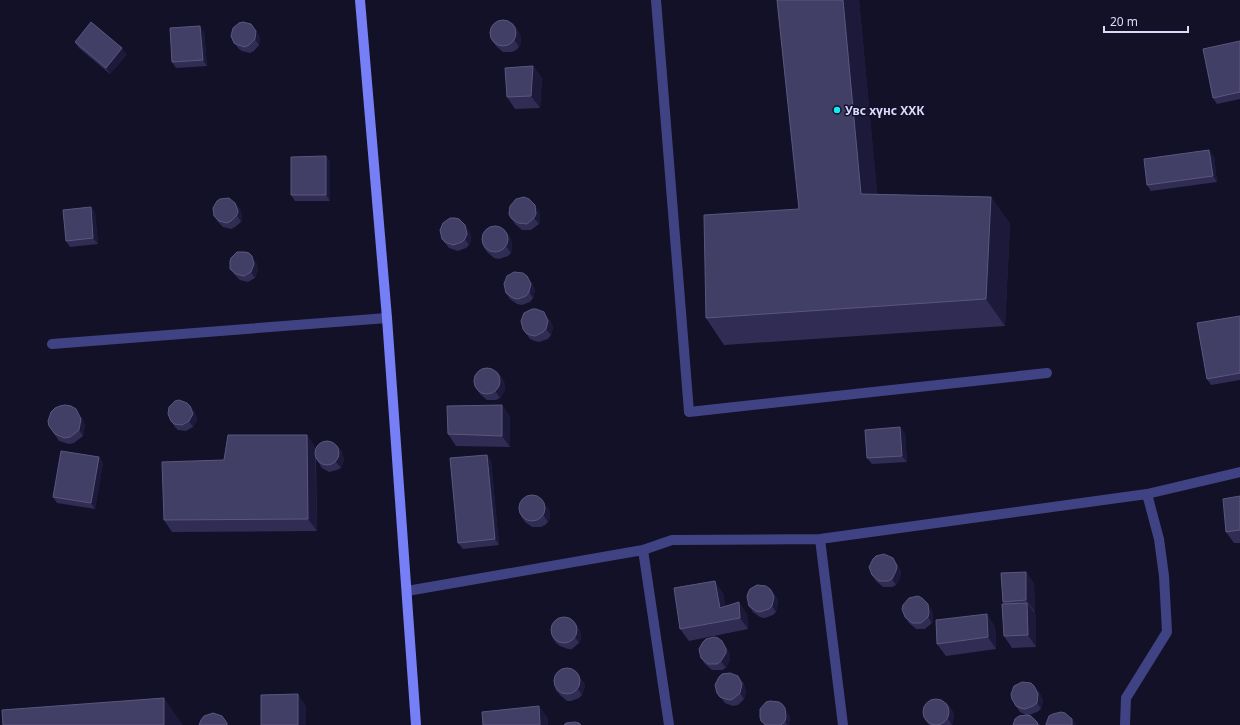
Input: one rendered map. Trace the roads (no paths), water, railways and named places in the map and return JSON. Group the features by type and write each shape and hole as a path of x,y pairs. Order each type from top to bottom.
{"street":[{"path":"360,0 387,318 416,725"},
{"path":"656,0 688,412 1047,373"},
{"path":"52,344 387,318"},
{"path":"407,591 643,550 672,540 820,539 1147,494 1240,472"},
{"path":"1125,725 1126,698 1167,632 1164,576 1159,539 1147,494"},
{"path":"820,539 843,725"},
{"path":"643,550 669,725"}],"place":[{"name":"Увс хүнс ХХК","path":"837,110"}]}
